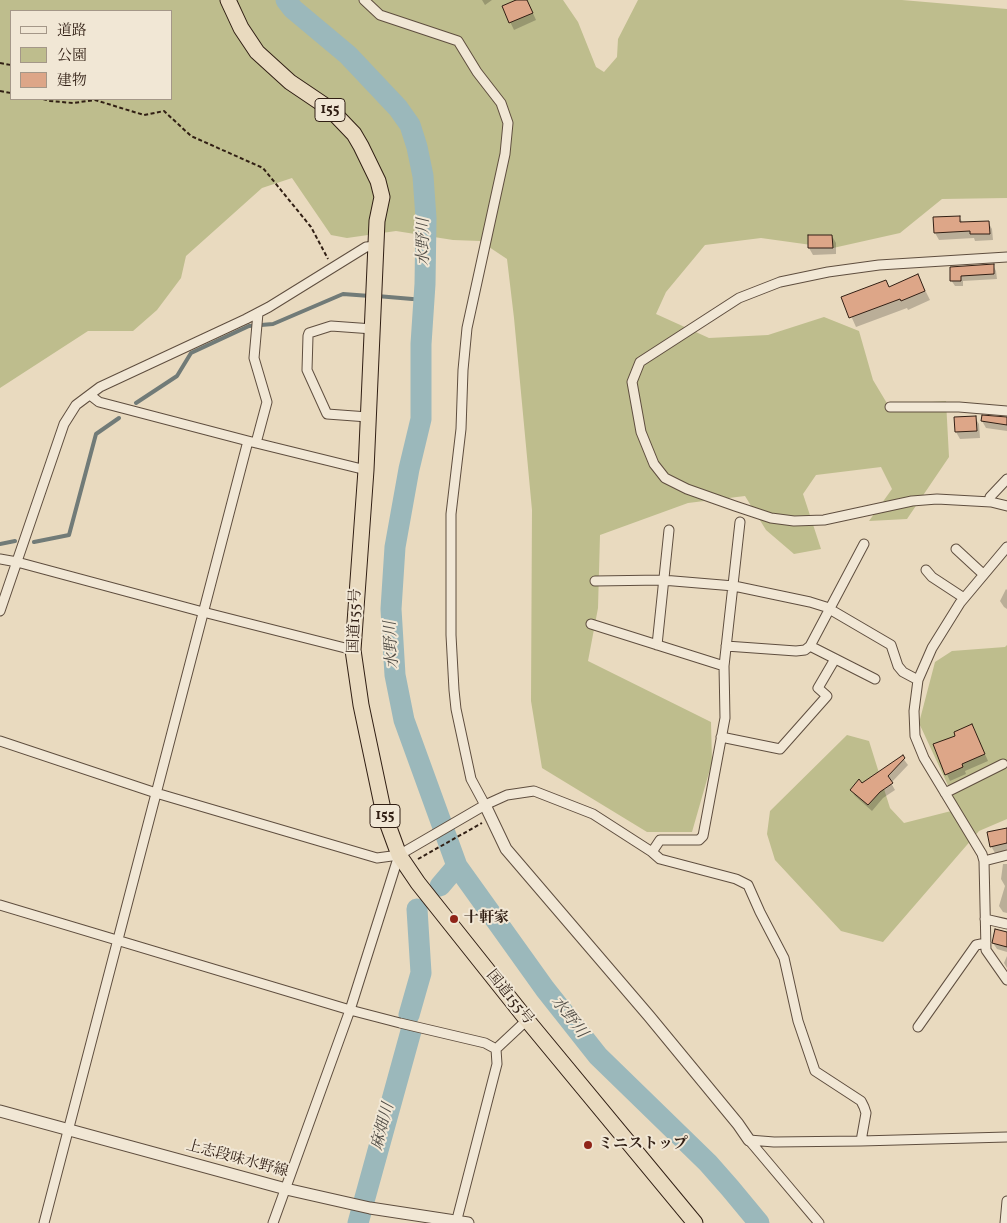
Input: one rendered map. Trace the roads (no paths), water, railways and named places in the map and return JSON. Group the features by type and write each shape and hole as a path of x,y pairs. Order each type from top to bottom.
{"highway":[{"name":"国道155号","path":"228,0 241,28 257,52 290,82 330,109 354,134 362,146 378,180 382,197 377,221 366,470 353,650 361,705 384,814 405,852 418,883 527,1020 695,1223"}],"street":[{"path":"364,0 380,15 458,41 477,72 501,103 508,124 506,154 467,328 460,429 450,514 450,635 456,710 471,779 506,849 668,1039 818,1223"},
{"path":"0,611 64,424 76,405 100,387 258,313 366,247 377,246"},
{"path":"1007,257 879,265 828,272 780,282 739,298 640,362 632,382 641,432 654,464 665,478 687,489 771,518 794,521 824,520 912,501 937,499 991,502 1007,506"},
{"path":"44,1223 203,612 252,442 267,402 254,358 258,313"},
{"path":"368,417 327,414 307,370 308,336 309,333 331,326 373,329"},
{"path":"90,395 99,402 366,470"},
{"path":"890,407 959,406 1007,411"},
{"path":"991,502 990,497 1007,479"},
{"path":"652,852 660,840 699,840 703,836 726,709 724,666 740,522"},
{"path":"657,645 669,530"},
{"path":"726,646 796,651 804,650 810,646 864,544"},
{"path":"1007,547 964,598 932,648 918,680 914,711 915,736 924,758 982,854 984,861 986,950 1007,980"},
{"path":"956,549 983,574"},
{"path":"0,560 17,562 353,650"},
{"path":"926,570 932,577 964,598"},
{"path":"595,581 664,580 734,586 810,602 830,609 891,645 898,666 918,680"},
{"path":"591,624 724,666"},
{"path":"810,646 876,679"},
{"path":"721,737 780,748 827,696 818,688 835,659"},
{"path":"0,741 156,793 377,858 405,852 485,805 507,795 534,791 593,814 660,859 723,874 748,885 784,958 798,1021 815,1072 861,1100 864,1106 866,1112 861,1141"},
{"path":"945,793 1003,764"},
{"path":"273,1223 405,852"},
{"path":"984,861 1007,855"},
{"path":"0,905 350,1010 485,1043 496,1049"},
{"path":"985,919 1007,924"},
{"path":"918,1027 976,945 986,943"},
{"path":"456,1222 496,1064 496,1049 527,1020"},
{"name":"上志段味水野線","path":"0,1111 286,1190 370,1208 468,1223"},
{"path":"749,1140 774,1142 861,1141 1007,1137"},
{"path":"1005,1223 1007,1201"}],"waterway":[{"name":"水野川","path":"286,0 293,9 348,55 398,108 410,125 423,176 426,218 425,284 421,344 421,419 409,469 395,547 391,609 395,675 404,720 457,866 545,989 598,1056 708,1163 759,1223"},
{"path":"136,403 177,376 191,353 249,326 273,324 343,294 370,296"},
{"path":"377,296 424,300"},
{"path":"34,542 69,535 96,434 119,418"},
{"path":"0,544 15,541"},
{"name":"麻畑川","path":"440,886 457,866"},
{"name":"麻畑川","path":"409,1015 421,973 417,909"},
{"name":"麻畑川","path":"358,1223 411,1031"}],"place":[{"name":"十軒家","path":"454,919"},
{"name":"ミニストップ","path":"588,1145"}]}
